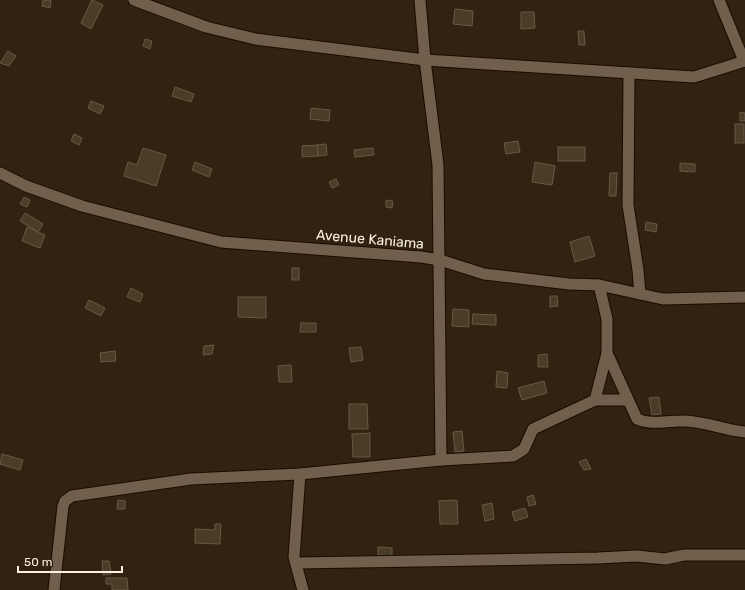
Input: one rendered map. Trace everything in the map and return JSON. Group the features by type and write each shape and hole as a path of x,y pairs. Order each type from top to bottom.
{"street":[{"path":"134,0 206,27 255,39 425,60 694,77 744,61 719,0"},
{"path":"420,0 425,60 438,165 441,460"},
{"path":"629,73 628,206 638,270 640,294"},
{"name":"Avenue Kaniama","path":"0,173 26,186 82,206 221,242 440,260 484,274 569,284 598,285 663,299 745,297"},
{"path":"595,400 607,353 607,319 598,285"},
{"path":"607,353 633,414 643,422 682,421 745,432"},
{"path":"54,590 64,506 65,501 72,496 191,479 300,474 441,460 514,456 524,449 533,429 595,400 627,400"},
{"path":"300,474 294,557 303,590"},
{"path":"296,563 637,556 665,559 684,555 745,555"}],"building":[{"path":"43,0 51,0 50,8 42,6"},
{"path":"92,0 103,5 91,29 81,23"},
{"path":"455,9 473,11 472,26 453,24"},
{"path":"521,12 534,12 535,28 521,29"},
{"path":"578,31 584,31 585,45 579,45"},
{"path":"145,39 152,41 150,49 143,46"},
{"path":"8,51 16,56 9,66 0,63"},
{"path":"175,87 194,94 191,102 172,96"},
{"path":"91,101 104,106 100,114 88,108"},
{"path":"311,108 330,110 329,121 310,119"},
{"path":"740,112 745,113 745,121 740,121"},
{"path":"735,124 744,124 744,143 735,143"},
{"path":"74,134 82,138 79,145 71,141"},
{"path":"518,141 520,152 506,154 504,143"},
{"path":"326,144 327,155 318,156 317,145"},
{"path":"317,145 318,156 302,157 302,146"},
{"path":"558,147 585,147 585,161 558,161"},
{"path":"143,148 166,155 156,186 124,176 128,162 137,165"},
{"path":"373,148 374,155 355,157 354,150"},
{"path":"195,162 212,169 209,177 192,170"},
{"path":"535,162 555,166 552,185 532,182"},
{"path":"680,163 695,164 695,172 680,171"},
{"path":"610,173 617,173 616,196 609,196"},
{"path":"336,179 339,185 332,188 329,182"},
{"path":"24,197 30,200 27,207 20,204"},
{"path":"386,200 393,201 392,208 386,207"},
{"path":"25,213 43,224 38,232 20,221"},
{"path":"646,222 657,224 656,232 645,230"},
{"path":"27,227 45,235 40,248 22,241"},
{"path":"589,236 595,256 575,262 570,242"},
{"path":"292,268 299,268 299,280 292,280"},
{"path":"131,288 143,294 140,302 127,297"},
{"path":"550,296 557,296 558,306 550,307"},
{"path":"238,297 266,297 266,318 238,317"},
{"path":"89,300 105,308 101,316 85,308"},
{"path":"453,309 469,310 469,327 452,326"},
{"path":"473,314 496,315 496,325 472,324"},
{"path":"301,323 316,323 316,332 300,332"},
{"path":"214,345 212,354 203,355 204,346"},
{"path":"361,347 363,360 351,362 349,348"},
{"path":"115,351 116,361 101,362 100,353"},
{"path":"547,354 548,367 538,367 538,355"},
{"path":"291,365 292,382 279,382 278,366"},
{"path":"497,371 508,373 507,388 496,387"},
{"path":"544,381 547,393 522,400 518,388"},
{"path":"659,397 661,414 652,415 649,398"},
{"path":"349,404 367,404 368,429 349,429"},
{"path":"462,431 464,451 455,452 453,432"},
{"path":"370,433 370,457 353,457 352,434"},
{"path":"2,454 23,460 20,470 0,464"},
{"path":"586,459 591,469 584,470 579,462"},
{"path":"533,495 536,504 529,506 527,497"},
{"path":"118,500 125,501 125,509 117,509"},
{"path":"457,500 458,524 440,524 439,501"},
{"path":"492,503 494,519 485,521 482,505"},
{"path":"525,508 528,517 515,521 512,512"},
{"path":"215,524 221,524 220,544 195,543 195,529 215,530"},
{"path":"378,547 392,548 392,556 378,555"},
{"path":"102,561 109,561 111,574 103,575"},
{"path":"106,578 127,578 128,590 112,590 112,584 106,584"}]}
